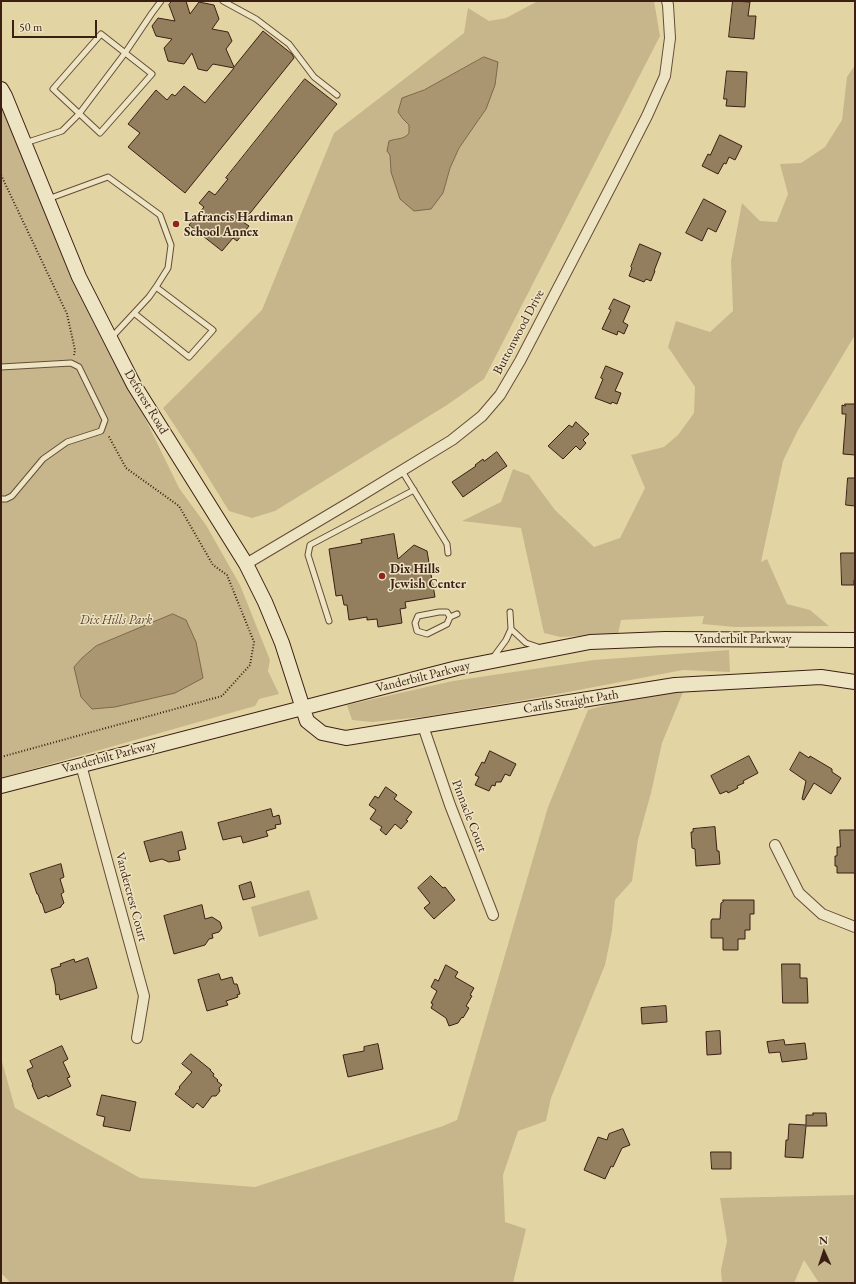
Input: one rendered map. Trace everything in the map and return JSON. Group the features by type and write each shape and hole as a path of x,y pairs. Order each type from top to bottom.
{"street":[{"name":"Buttonwood Drive","path":"246,564 452,440 482,416 500,395 520,361 622,165 665,76 670,38 667,1"},
{"name":"Deforest Road","path":"1,89 79,277 134,385 246,564 265,602 282,643 303,707"},
{"name":"Vanderbilt Parkway","path":"1,786 457,668 590,642 665,639 855,640"},
{"name":"Carlls Straight Path","path":"303,707 306,721 322,733 346,738 675,685 821,677 855,682"},
{"name":"Pinnacle Court","path":"423,726 450,805 493,915"},
{"name":"Vandercrest Court","path":"81,765 144,996 137,1038"},
{"path":"775,845 799,893 822,914 855,927"}],"lane":[{"path":"24,143 62,131 79,114 125,53 161,1"},
{"path":"223,1 256,19 289,44 314,76 337,95"},
{"path":"101,34 152,74 100,133 79,114 53,89 101,34"},
{"path":"47,199 108,177 160,215 171,245 168,268 149,297 110,338"},
{"path":"134,313 189,357 213,330 156,287"},
{"path":"1,367 71,363 79,367 104,420 101,431 67,442 43,459 12,496 6,499 1,499"},
{"path":"402,471 447,544 448,553"},
{"path":"330,621 308,554 310,545 414,490"},
{"path":"450,617 447,612 418,616 415,623 417,631 427,634 447,624 450,617 457,614"},
{"path":"490,662 506,640 511,629 510,612"},
{"path":"511,629 526,643 547,651"}],"path":[{"path":"1,175 67,314 75,350"},
{"path":"1,757 222,696 250,665 254,642 227,575 213,565 180,506 126,468 103,426"}],"green space":[{"path":"538,1 654,1 660,36 484,379 447,405 275,511 252,518 229,511 163,408 262,310 334,133 464,33 468,8 489,21 506,18","holes":["484,57 486,109 459,148 450,168 443,193 400,199 391,172 390,155 395,139 403,138 409,133 409,125 403,119 412,94 424,90"]},
{"path":"855,65 855,335 798,430 783,461 761,562 767,559 787,604 810,610 829,626 735,627 702,624 704,616 621,620 618,634 560,637 544,633 521,528 462,521 501,502 513,469 529,475 555,510 594,547 620,538 645,488 631,455 664,447 678,435 694,413 695,387 668,347 676,321 710,332 733,311 731,261 742,203 760,221 777,222 788,194 780,164 801,163 825,147 842,120 847,77"},
{"name":"Dix Hills Park","path":"1,100 126,379 179,488 206,525 240,585 270,660 268,671 279,694 259,699 255,706 1,778"},
{"path":"729,650 730,672 683,670 542,697 423,717 372,722 352,720 347,705 453,681 594,660"},
{"path":"683,692 662,743 651,793 638,840 632,881 615,900 612,931 605,965 551,1098 546,1121 518,1131 503,1175 505,1222 526,1229 513,1283 11,1283 1,1273 1,1058 15,1108 140,1178 255,1187 443,1126 457,1120 548,807 588,710 642,695"},
{"path":"309,890 318,919 259,937 251,907"},
{"path":"855,1195 855,1283 819,1283 804,1260 794,1283 722,1283 721,1270 727,1241 720,1198"}],"shaded area":[{"path":"484,57 498,62 495,85 486,109 459,148 450,168 443,193 431,209 414,211 400,199 391,172 390,155 387,151 389,141 403,138 409,133 409,125 398,112 402,98 424,90"},
{"path":"173,614 186,620 196,642 203,678 175,693 115,707 92,709 81,697 74,667 96,646"}],"building":[{"path":"172,1 186,1 190,14 199,2 214,5 219,19 212,29 228,32 232,41 226,49 234,67 263,31 292,54 294,58 185,193 128,147 140,133 128,124 156,90 167,100 172,94 175,96 184,86 205,103 234,68 213,64 207,71 198,69 192,53 184,64 168,61 164,48 172,39 156,36 152,26 158,18 175,21 169,5"},
{"path":"733,1 750,2 748,16 756,16 754,39 729,37"},
{"path":"727,71 747,72 745,107 726,106 727,99 724,99"},
{"path":"305,79 337,104 243,222 249,226 237,241 233,238 222,251 189,225 204,207 199,203 209,191 215,195 228,179 226,178"},
{"path":"720,135 742,146 735,160 729,157 726,164 724,163 718,174 702,166 708,154 710,155"},
{"path":"704,199 726,211 716,232 708,228 702,241 686,233"},
{"path":"640,244 661,253 651,281 646,279 644,282 629,276"},
{"path":"614,299 630,306 623,322 628,325 624,334 618,331 617,335 602,329 611,310 609,309"},
{"path":"606,366 623,373 615,391 621,393 617,404 612,402 611,404 595,398 603,379 601,378"},
{"path":"845,404 855,404 855,455 843,454 846,414 842,414 842,405 845,406"},
{"path":"576,422 589,434 583,440 586,443 580,450 576,446 563,459 548,446 569,425 572,427"},
{"path":"497,452 507,466 463,497 452,482 476,466 475,465 483,459 484,461"},
{"path":"848,478 855,478 855,506 846,505"},
{"name":"Dix Hills Jewish Center","path":"394,534 398,559 414,545 427,551 435,597 405,602 406,608 400,609 402,623 378,627 377,619 367,620 367,617 349,620 347,605 344,605 342,595 336,596 329,549 362,543 361,540"},
{"path":"841,553 855,553 854,585 842,585"},
{"path":"490,751 516,764 510,776 505,774 501,782 496,782 495,786 492,785 489,791 475,785 479,777 475,775 482,762 484,763"},
{"path":"800,752 832,769 832,772 841,778 831,794 814,783 804,800 802,799 806,781 790,770"},
{"path":"749,756 758,773 743,781 744,783 737,786 738,788 728,793 727,791 720,794 711,776"},
{"path":"386,787 397,795 394,799 412,812 406,820 408,821 401,829 395,824 386,835 380,830 382,827 370,819 376,810 369,805 375,796 378,798"},
{"path":"271,809 273,817 279,815 281,824 275,825 276,828 266,831 268,836 243,843 241,836 223,840 218,823"},
{"path":"715,827 717,851 719,851 720,864 696,866 695,849 692,848 691,832 693,832 693,829"},
{"path":"840,830 855,830 855,873 837,873 835,856 837,856 837,847 840,847"},
{"path":"182,832 186,849 178,851 180,860 169,862 162,859 150,862 144,842"},
{"path":"61,864 64,877 60,879 64,892 61,894 64,903 61,907 45,913 30,874"},
{"path":"431,876 443,888 445,887 455,900 434,919 424,908 430,903 418,888"},
{"path":"251,882 255,897 243,900 239,886"},
{"path":"723,900 754,900 754,914 750,914 750,930 745,930 745,939 738,939 738,950 723,950 723,938 711,938 711,921 712,919 720,919 721,903"},
{"path":"202,905 205,919 212,917 220,922 222,928 219,932 212,934 213,938 209,939 205,945 174,954 164,916"},
{"path":"88,958 97,988 60,1000 59,994 56,995 51,969 61,966 60,964 74,959 75,962"},
{"path":"782,964 800,964 800,978 807,978 808,1003 783,1003"},
{"path":"446,965 458,972 455,977 474,988 470,995 472,996 466,1006 469,1008 463,1018 462,1017 458,1023 449,1026 446,1018 431,1008 433,1004 431,1003 437,991 431,987 435,979 438,981"},
{"path":"219,974 221,980 232,977 234,984 237,984 240,994 237,995 238,997 226,1001 228,1005 207,1011 198,980"},
{"path":"666,1006 667,1022 642,1024 641,1008"},
{"path":"720,1031 721,1054 707,1055 706,1032"},
{"path":"784,1040 785,1045 805,1043 807,1059 782,1062 780,1052 769,1053 767,1042"},
{"path":"378,1044 383,1069 348,1077 343,1055 364,1051 364,1047"},
{"path":"62,1046 68,1059 63,1062 70,1077 67,1078 71,1086 48,1097 47,1095 38,1099 27,1070 33,1067 30,1061"},
{"path":"191,1054 211,1070 214,1074 213,1076 222,1085 216,1096 212,1096 203,1108 197,1103 193,1108 175,1094 192,1072 182,1064"},
{"path":"102,1095 136,1102 130,1131 103,1126 105,1117 97,1115"},
{"path":"813,1113 826,1113 827,1126 806,1126 803,1158 785,1157 789,1124 806,1125 806,1115 813,1115"},
{"path":"623,1129 630,1145 622,1148 613,1167 611,1166 605,1179 584,1170 598,1137 607,1140 609,1134"},
{"path":"711,1152 731,1152 731,1169 712,1169"}],"place":[{"name":"Lafrancis Hardiman School Annex","path":"176,224"},
{"name":"Dix Hills Jewish Center","path":"382,576"}]}
